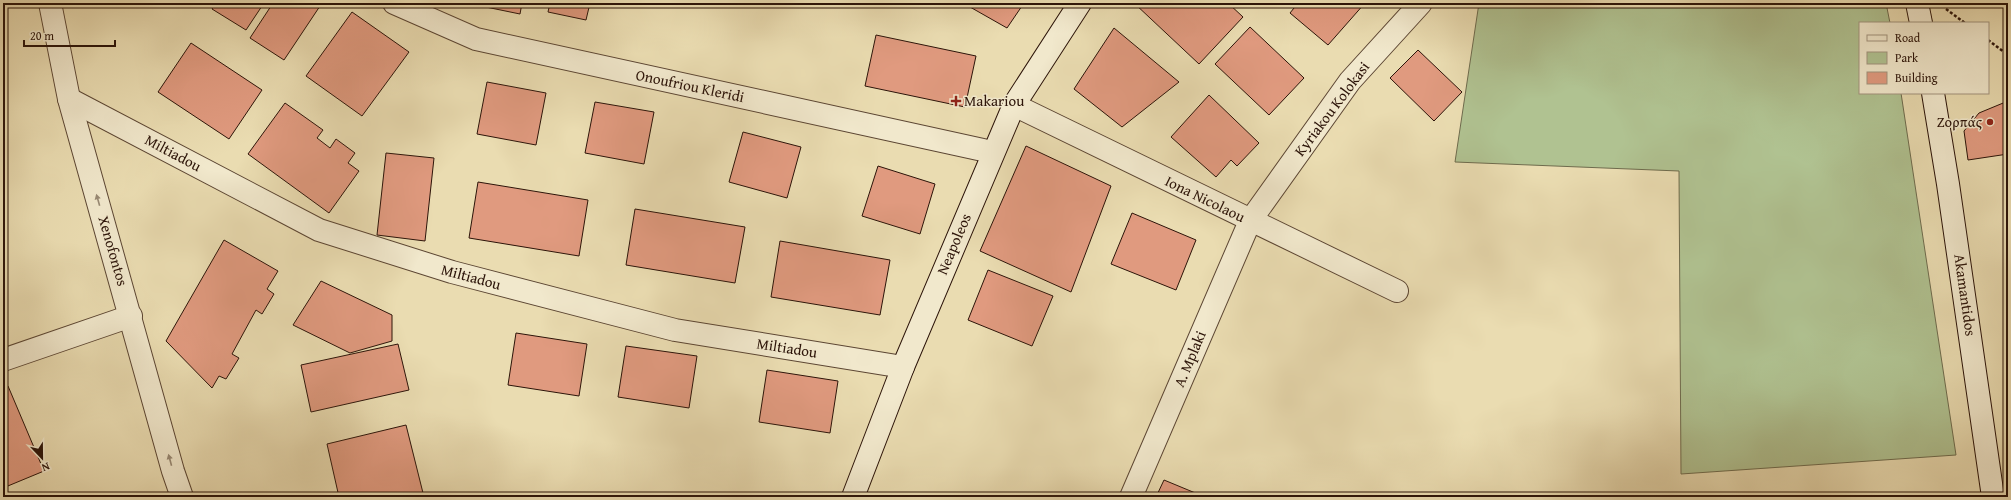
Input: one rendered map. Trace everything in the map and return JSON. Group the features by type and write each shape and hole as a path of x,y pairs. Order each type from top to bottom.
{"street":[{"name":"Xenofontos","path":"50,3 69,99 131,316 173,471 182,497"},
{"name":"Onoufriou Kleridi","path":"394,3 476,39 992,152"},
{"name":"Neapoleos","path":"853,497 903,367 992,152 1014,105 1080,3"},
{"name":"Kyriakou Kolokasi","path":"1250,221 1350,80 1421,3"},
{"path":"1917,3 1921,22"},
{"name":"Akamantidos","path":"1933,94 1949,192 1993,497"},
{"name":"Miltiadou","path":"69,99 327,232 452,272 675,330 903,367"},
{"name":"Iona Nicolaou","path":"1014,105 1250,221 1397,291"},
{"name":"A. Mplaki","path":"1130,497 1250,221"},
{"path":"3,360 131,316"}],"path":[{"path":"1943,7 1964,22"},
{"path":"1989,41 2008,55"}],"green space":[{"path":"1479,3 1886,3 1890,22 1859,22 1859,94 1901,94 1956,455 1681,474 1679,171 1455,162"}],"building":[{"path":"216,3 264,3 246,30 212,9"},
{"path":"273,3 322,3 284,60 250,38"},
{"path":"482,3 522,3 520,14 481,6"},
{"path":"550,3 590,3 586,20 548,12"},
{"path":"963,3 1024,3 1007,28"},
{"path":"1134,3 1228,3 1243,17 1199,64"},
{"path":"1298,3 1365,3 1328,45 1290,13"},
{"path":"352,12 409,52 362,116 306,76"},
{"path":"1250,27 1304,78 1269,115 1215,64"},
{"path":"1114,28 1179,82 1122,127 1074,89"},
{"path":"876,35 976,56 965,107 865,86"},
{"path":"191,43 262,90 229,139 158,92"},
{"path":"1418,50 1462,92 1434,121 1390,78"},
{"path":"487,82 546,93 536,145 477,134"},
{"path":"1209,95 1259,143 1237,166 1231,160 1216,177 1171,137"},
{"name":"Ζορπάς","path":"2008,101 2008,154 1968,160 1964,131 1979,113"},
{"path":"595,102 654,112 644,164 585,153"},
{"path":"285,103 323,130 317,138 330,148 336,139 355,153 348,163 359,171 329,213 248,154"},
{"path":"743,132 801,147 787,198 729,182"},
{"path":"1026,146 1111,186 1071,292 980,251"},
{"path":"386,153 434,158 425,241 377,235"},
{"path":"878,166 935,184 920,234 862,216"},
{"path":"478,182 588,200 579,256 469,238"},
{"path":"635,209 745,227 735,283 626,265"},
{"path":"1132,213 1196,240 1176,290 1111,264"},
{"path":"224,240 278,271 267,289 274,294 262,314 256,310 232,354 239,358 226,379 219,376 212,388 166,341"},
{"path":"780,241 890,260 880,315 771,297"},
{"path":"988,270 1053,296 1032,346 968,320"},
{"path":"321,281 392,315 392,341 350,353 293,325"},
{"path":"516,333 587,344 579,396 508,385"},
{"path":"398,344 409,390 311,412 301,365"},
{"path":"626,346 697,356 689,408 618,397"},
{"path":"767,370 838,381 830,433 759,422"},
{"path":"8,386 44,471 3,488 3,388"},
{"path":"406,425 424,497 339,497 327,444"},
{"path":"1164,480 1205,497 1156,497"}],"place":[{"name":"Makariou","path":"956,101"},
{"name":"Ζορπάς","path":"1990,122"}]}
